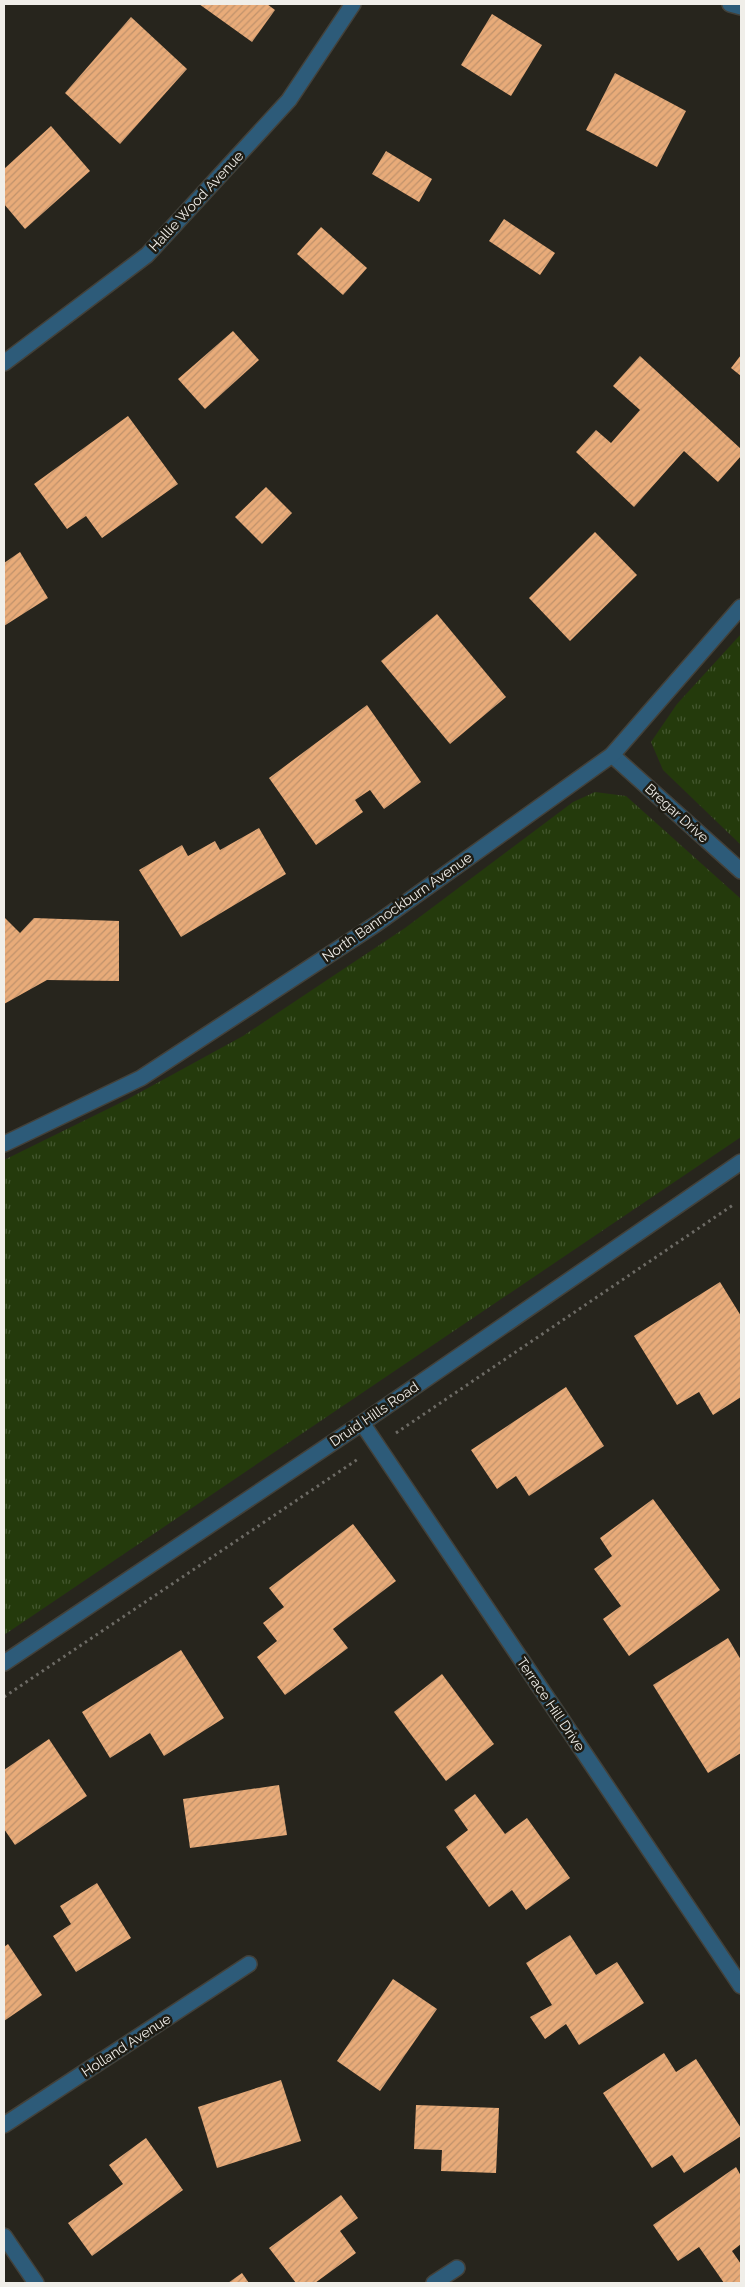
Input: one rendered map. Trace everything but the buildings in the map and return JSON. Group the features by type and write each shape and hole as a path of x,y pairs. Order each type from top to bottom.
{"street":[{"name":"Hallie Wood Avenue","path":"4,363 147,255 289,100 353,4"},
{"path":"730,4 741,7"},
{"name":"North Bannockburn Avenue","path":"4,1144 141,1078 376,924 612,755 741,607"},
{"name":"Bregar Drive","path":"612,755 741,871"},
{"name":"Druid Hills Road","path":"4,1663 740,1166"},
{"name":"Terrace Hill Drive","path":"362,1423 741,1986"},
{"name":"Holland Avenue","path":"4,2125 249,1964"},
{"path":"4,2236 36,2283"},
{"path":"434,2283 457,2268"}],"path":[{"path":"4,1697 733,1205"}],"green space":[{"path":"741,634 741,845 663,770 651,742 677,704"},
{"path":"595,792 626,796 741,899 741,1137 4,1635 4,1160 126,1100 243,1036 405,928 573,802"}]}
